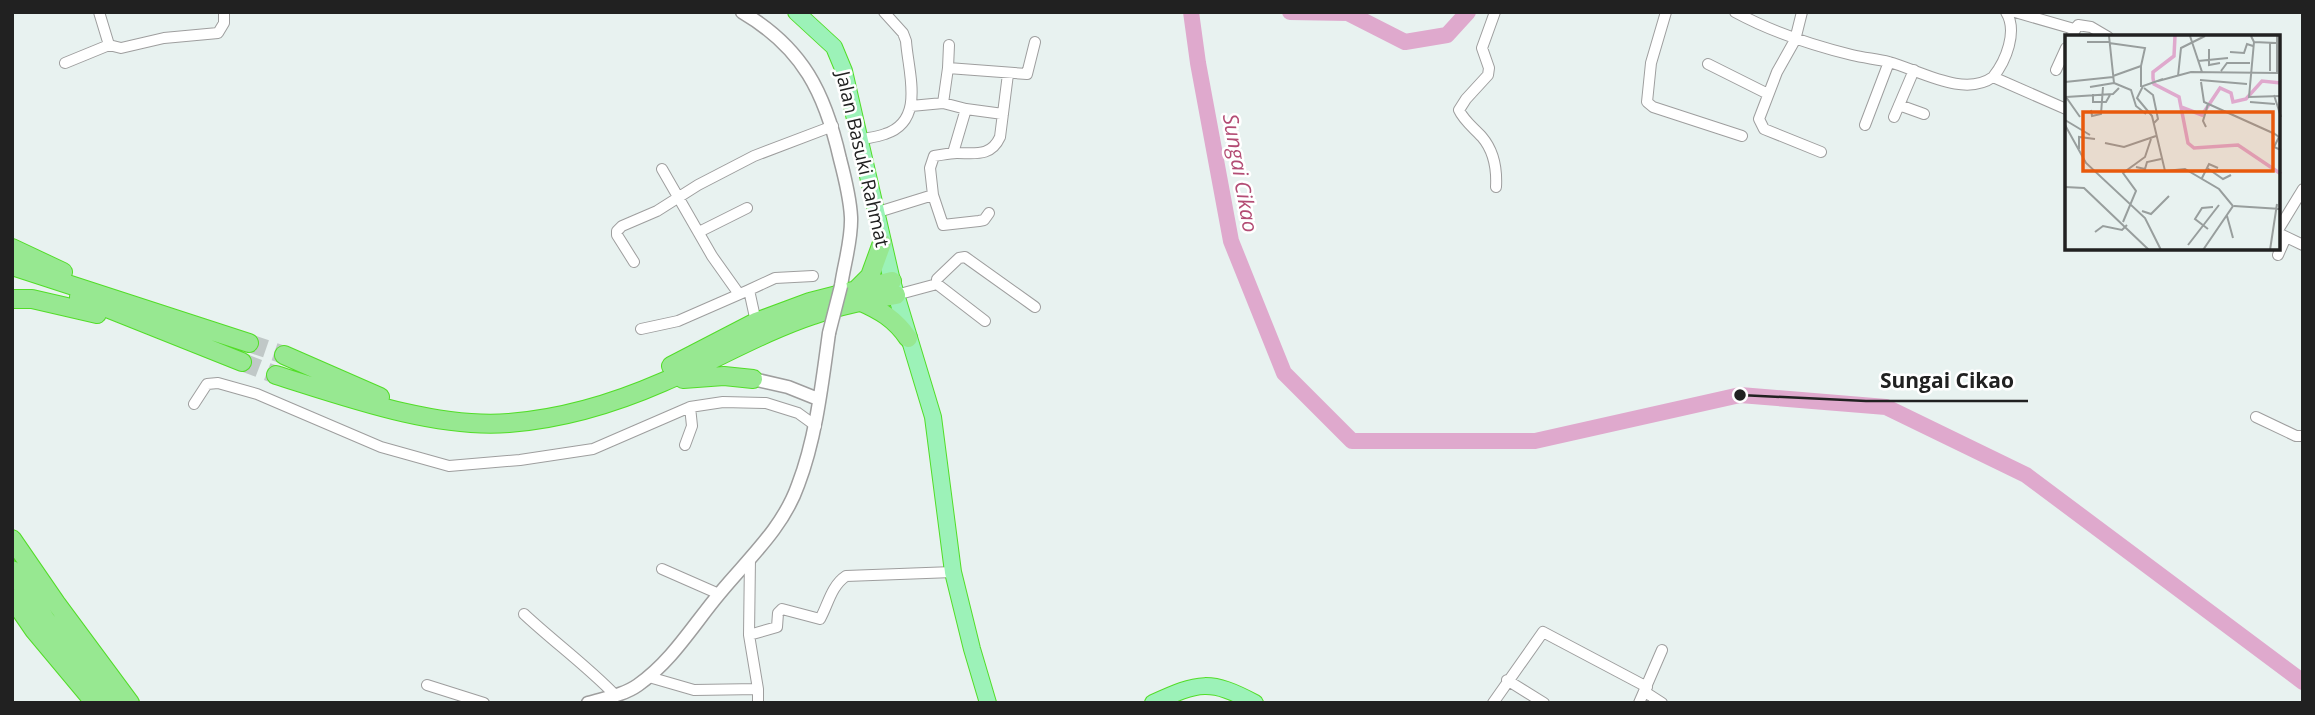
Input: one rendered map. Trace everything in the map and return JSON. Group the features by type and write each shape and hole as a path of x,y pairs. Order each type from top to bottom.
{"highway":[{"name":"Jalan Basuki Rahmat","path":"796,12 826,38 839,57 848,86 858,140 894,288 937,434 953,572 988,703"},
{"path":"851,293 870,276 883,243"},
{"path":"12,248 114,297"},
{"path":"12,266 249,343"},
{"path":"12,277 70,294 242,362"},
{"path":"660,383 810,302 851,293 894,288"},
{"path":"851,293 901,326 908,338"},
{"path":"12,299 32,299 151,327"},
{"path":"284,355 373,395 417,407 454,414 508,416 568,405 606,393 757,331"},
{"path":"753,379 741,368 739,356 757,331"},
{"path":"276,376 377,405 447,419 486,423 509,423 572,413 660,383 696,377 753,379"},
{"path":"12,538 130,703"},
{"path":"12,570 46,620 116,703"},
{"path":"12,598 95,703"},
{"path":"1160,700 1194,686 1208,685 1225,688 1255,703"}],"street":[{"path":"99,12 108,45"},
{"path":"65,63 108,45 121,48 164,38 218,33 224,23 224,12"},
{"path":"588,703 636,687 649,677 685,640 780,520 797,488 816,426 829,333 851,293 851,217 833,126 807,69 765,25 743,12"},
{"path":"858,140 886,134 898,128 907,119 911,106 906,41 903,33 884,12"},
{"path":"1495,12 1482,48 1489,68 1488,75 1466,99 1460,112 1484,140 1492,155 1496,187"},
{"path":"1665,12 1651,63 1647,90 1649,105 1742,136"},
{"path":"1735,12 1795,40 1889,62 1959,83 1982,83 1993,77 2009,46 2011,19 2006,12"},
{"path":"1802,12 1795,40 1777,72 1759,119 1764,129 1822,152"},
{"path":"2015,12 2073,33 2078,24 2104,35"},
{"path":"948,68 1027,74 1035,42"},
{"path":"943,103 948,45"},
{"path":"2056,70 2065,52"},
{"path":"1865,125 1889,62"},
{"path":"1708,64 1768,94"},
{"path":"1894,117 1914,70"},
{"path":"989,213 984,220 943,225 933,195 931,161 934,156 953,153 981,154 992,149 1000,137 1008,74"},
{"path":"1993,77 2065,107"},
{"path":"911,106 943,103 1003,114"},
{"path":"1899,105 1924,114"},
{"path":"953,153 966,109"},
{"path":"634,261 617,235 619,228 657,211 698,185 754,156 833,126"},
{"path":"662,169 712,256 744,292 757,331"},
{"path":"2303,189 2281,233 2303,245"},
{"path":"875,213 933,195"},
{"path":"699,232 747,208"},
{"path":"2278,255 2279,250"},
{"path":"937,284 937,279 959,258 965,257 1035,307"},
{"path":"641,329 678,321 775,278 813,276"},
{"path":"894,288 937,284 985,321"},
{"path":"753,379 789,387 818,399"},
{"path":"194,404 207,384 218,383 257,394 382,447 449,466 593,449 690,407 723,402 764,402 798,413 816,426"},
{"path":"684,444 692,426 690,407"},
{"path":"2256,417 2296,436 2303,436"},
{"path":"750,558 749,635 758,703"},
{"path":"662,569 719,594"},
{"path":"749,635 777,627 782,609 820,619 839,580 846,576 953,572"},
{"path":"524,614 615,695"},
{"path":"1493,703 1543,632 1646,689 1662,703"},
{"path":"1639,703 1662,650"},
{"path":"649,677 694,690 758,689"},
{"path":"1507,680 1544,703"},
{"path":"427,685 484,703"}],"waterway":[{"name":"Sungai Cikao","path":"1191,12 1231,241 1284,373 1352,441 1535,441 1740,395 1886,407 2026,475 2303,682"},
{"path":"1290,12 1348,13 1405,42 1447,35 1468,12"}],"tunnel":[{"path":"249,343 284,355"},
{"path":"242,362 276,375"}],"place":[{"name":"Sungai Cikao","path":"1740,395"}]}
